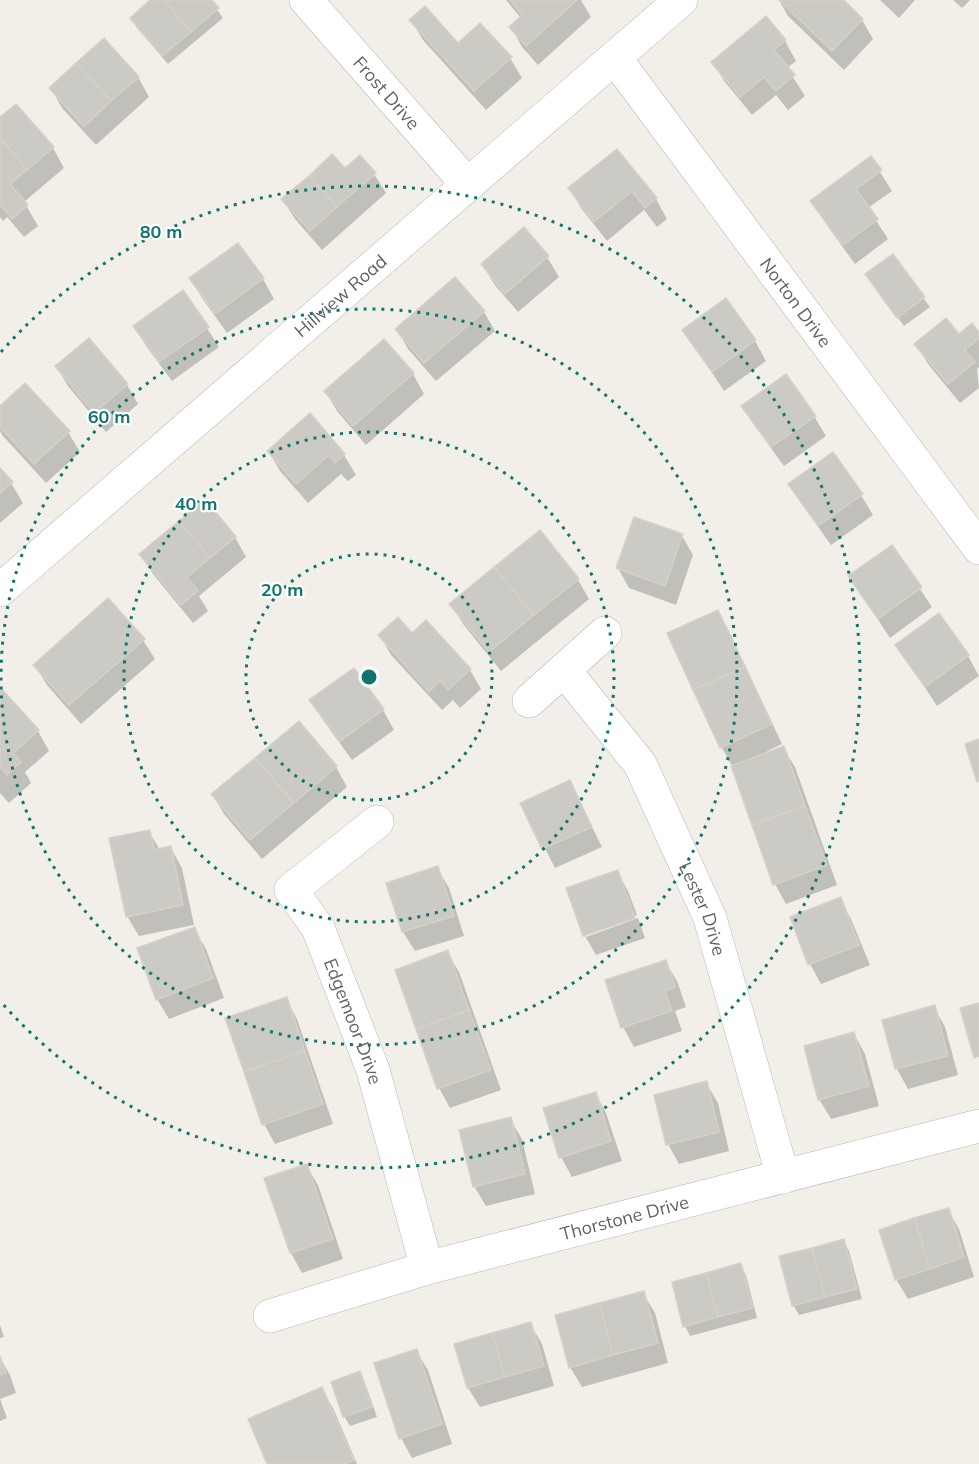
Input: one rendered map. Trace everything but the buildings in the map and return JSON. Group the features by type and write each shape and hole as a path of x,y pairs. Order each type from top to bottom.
{"street":[{"name":"Frost Drive","path":"306,0 468,185"},
{"name":"Hillview Road","path":"0,590 681,0"},
{"name":"Norton Drive","path":"615,58 979,548"},
{"path":"530,701 605,633"},
{"name":"Lester Drive","path":"564,670 640,764 710,918 783,1177"},
{"name":"Edgemoor Drive","path":"377,822 291,890 318,928 373,1070 427,1268"},
{"name":"Thorstone Drive","path":"270,1316 427,1268 979,1126"}]}
